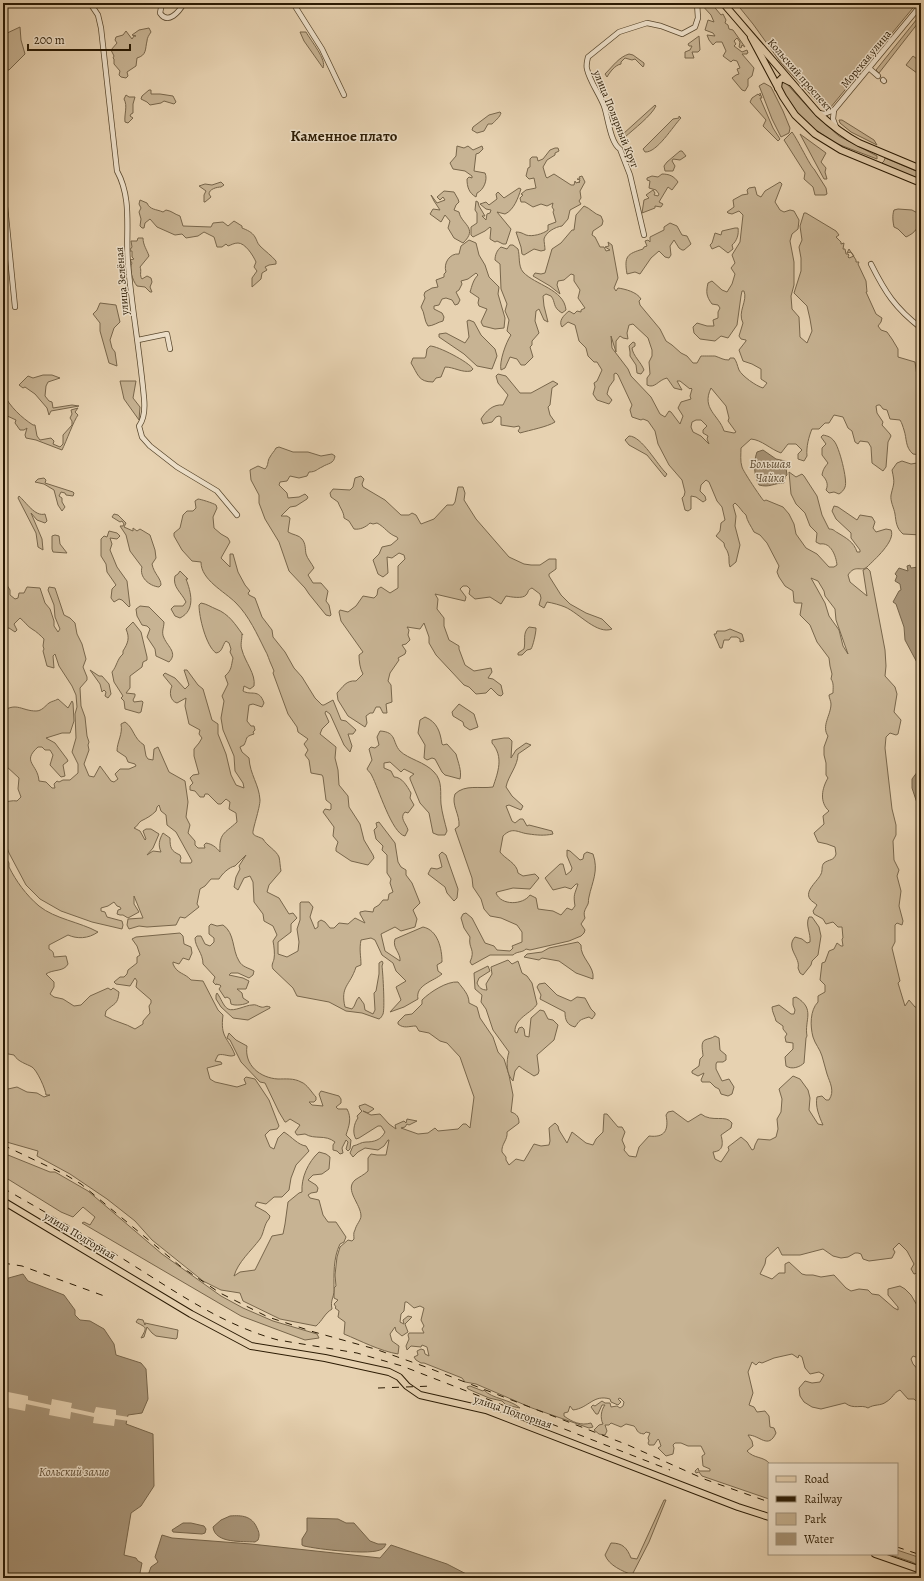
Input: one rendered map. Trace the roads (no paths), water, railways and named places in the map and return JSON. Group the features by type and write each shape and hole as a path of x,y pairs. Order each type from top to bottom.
{"main road":[{"name":"Кольский проспект","path":"723,3 818,113 837,129 850,138 879,152 921,169"},
{"name":"Кольский проспект","path":"750,36 778,89 796,115 815,134 840,150 921,183"},
{"path":"778,89 778,83 782,78 794,86"},
{"path":"872,163 880,160 881,158 879,152"},
{"name":"улица Подгорная","path":"3,1201 146,1288 251,1346 325,1358 389,1372 399,1377 407,1386 420,1395 486,1410 768,1517"},
{"path":"878,1555 921,1570"}],"street":[{"name":"улица Зелёная","path":"90,3 98,15 101,28 117,171 123,183 127,205 128,263 145,408 142,421 139,426 142,436 150,446 177,467 217,491 238,514"},
{"path":"162,3 160,13 162,17 167,18 174,16 184,3"},
{"path":"293,3 322,49 344,95"},
{"name":"улица Полярный Круг","path":"644,235 630,175 620,149 616,146 600,97 586,68 588,57 612,36 626,29 647,23 661,26 682,34 695,27 698,18 697,3"},
{"name":"Морская улица","path":"834,110 920,8"},
{"path":"870,69 878,76"},
{"path":"818,113 824,114 834,110 833,119 837,129"},
{"path":"3,186 15,307"},
{"path":"871,264 894,304 921,328"},
{"path":"138,340 167,334 170,349"}],"water":[{"name":"Большая Чайка","path":"763,450 776,459 785,461 790,465 786,468 787,475 784,483 766,486 759,485 755,473 755,460 757,452"},
{"path":"910,565 911,568 918,567 921,570 921,670 905,640 904,627 896,604 893,602 901,590 900,584 895,581 897,576 895,574 899,568 908,571 907,566"},
{"path":"921,767 921,815 912,788 912,779"},
{"name":"Кольский залив","path":"23,1274 28,1281 64,1295 75,1310 75,1315 80,1320 90,1321 104,1329 114,1344 116,1355 141,1363 146,1369 148,1399 142,1413 128,1415 126,1424 153,1434 154,1486 141,1506 131,1513 124,1555 136,1558 142,1563 139,1578 3,1578 3,1287 5,1279"},
{"path":"230,1516 242,1516 252,1521 259,1532 258,1540 255,1542 237,1541 224,1539 219,1536 213,1527 221,1520"},
{"path":"307,1518 338,1519 346,1523 354,1523 370,1541 378,1544 386,1544 382,1549 367,1552 320,1549 304,1546 302,1545 302,1539 307,1531"},
{"path":"183,1523 204,1526 206,1529 205,1533 173,1532 172,1530"},
{"path":"162,1535 172,1538 251,1544 380,1558 391,1545 447,1564 474,1578 147,1578 151,1567 158,1562 155,1557"}],"railway":[{"path":"3,1145 66,1175 81,1184 180,1266 220,1293 268,1317 375,1349 426,1367 628,1445 704,1479 768,1502"},
{"path":"3,1188 97,1243 200,1307 238,1326 278,1340 357,1353 402,1366 670,1470"},
{"path":"3,1263 22,1266 107,1297"},
{"path":"378,1388 433,1386"},
{"path":"898,1547 921,1555"}],"district":[{"name":"Каменное плато","path":"344,136"}]}
